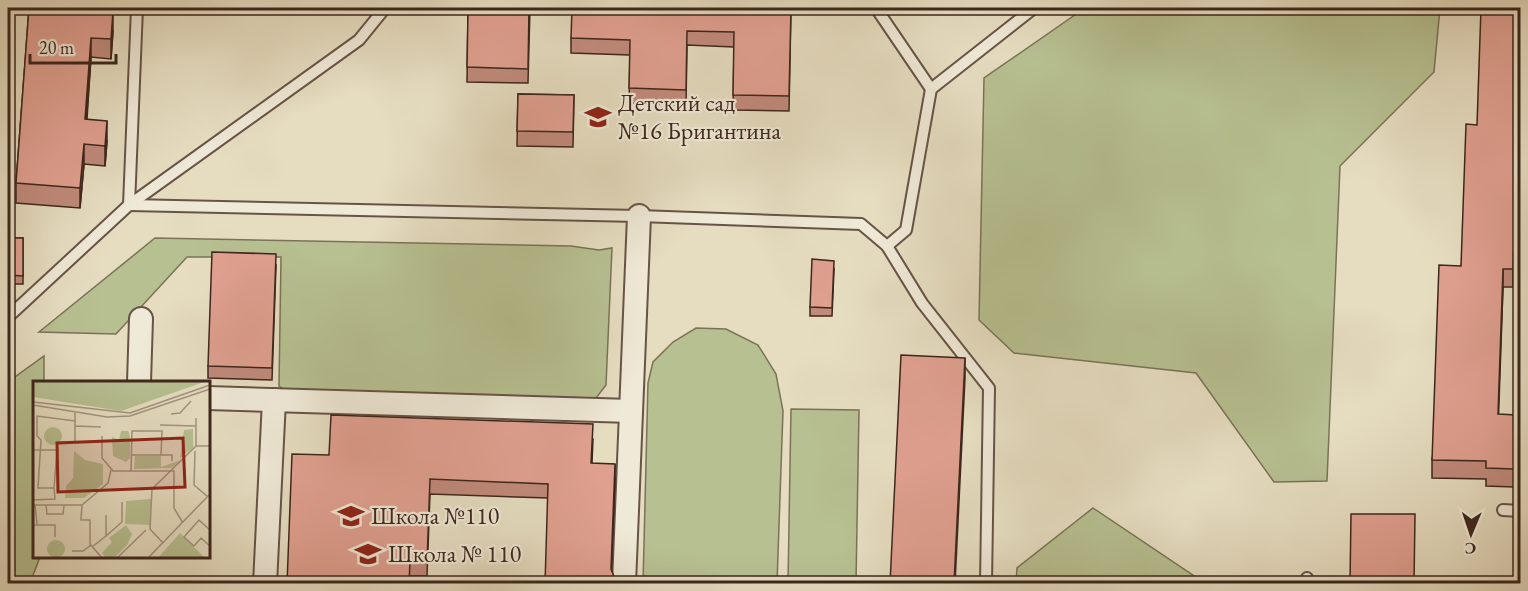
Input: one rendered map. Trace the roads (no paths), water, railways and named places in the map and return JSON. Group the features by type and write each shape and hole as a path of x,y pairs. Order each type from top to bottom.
{"street":[{"path":"624,584 639,216"},
{"path":"139,381 141,319"},
{"path":"210,398 631,411"},
{"path":"266,584 274,400"}],"lane":[{"path":"129,205 136,8"},
{"path":"8,317 129,205 359,40 386,8"},
{"path":"876,8 931,89"},
{"path":"887,246 906,230 931,89 1034,8"},
{"path":"129,205 639,216 861,224 887,246 922,303 989,388 986,584"},
{"path":"1503,510 1521,511"}],"place":[{"name":"Детский сад №16 Бригантина","path":"598,117"},
{"name":"Школа №110","path":"351,516"},
{"name":"Школа № 110","path":"368,554"}]}
